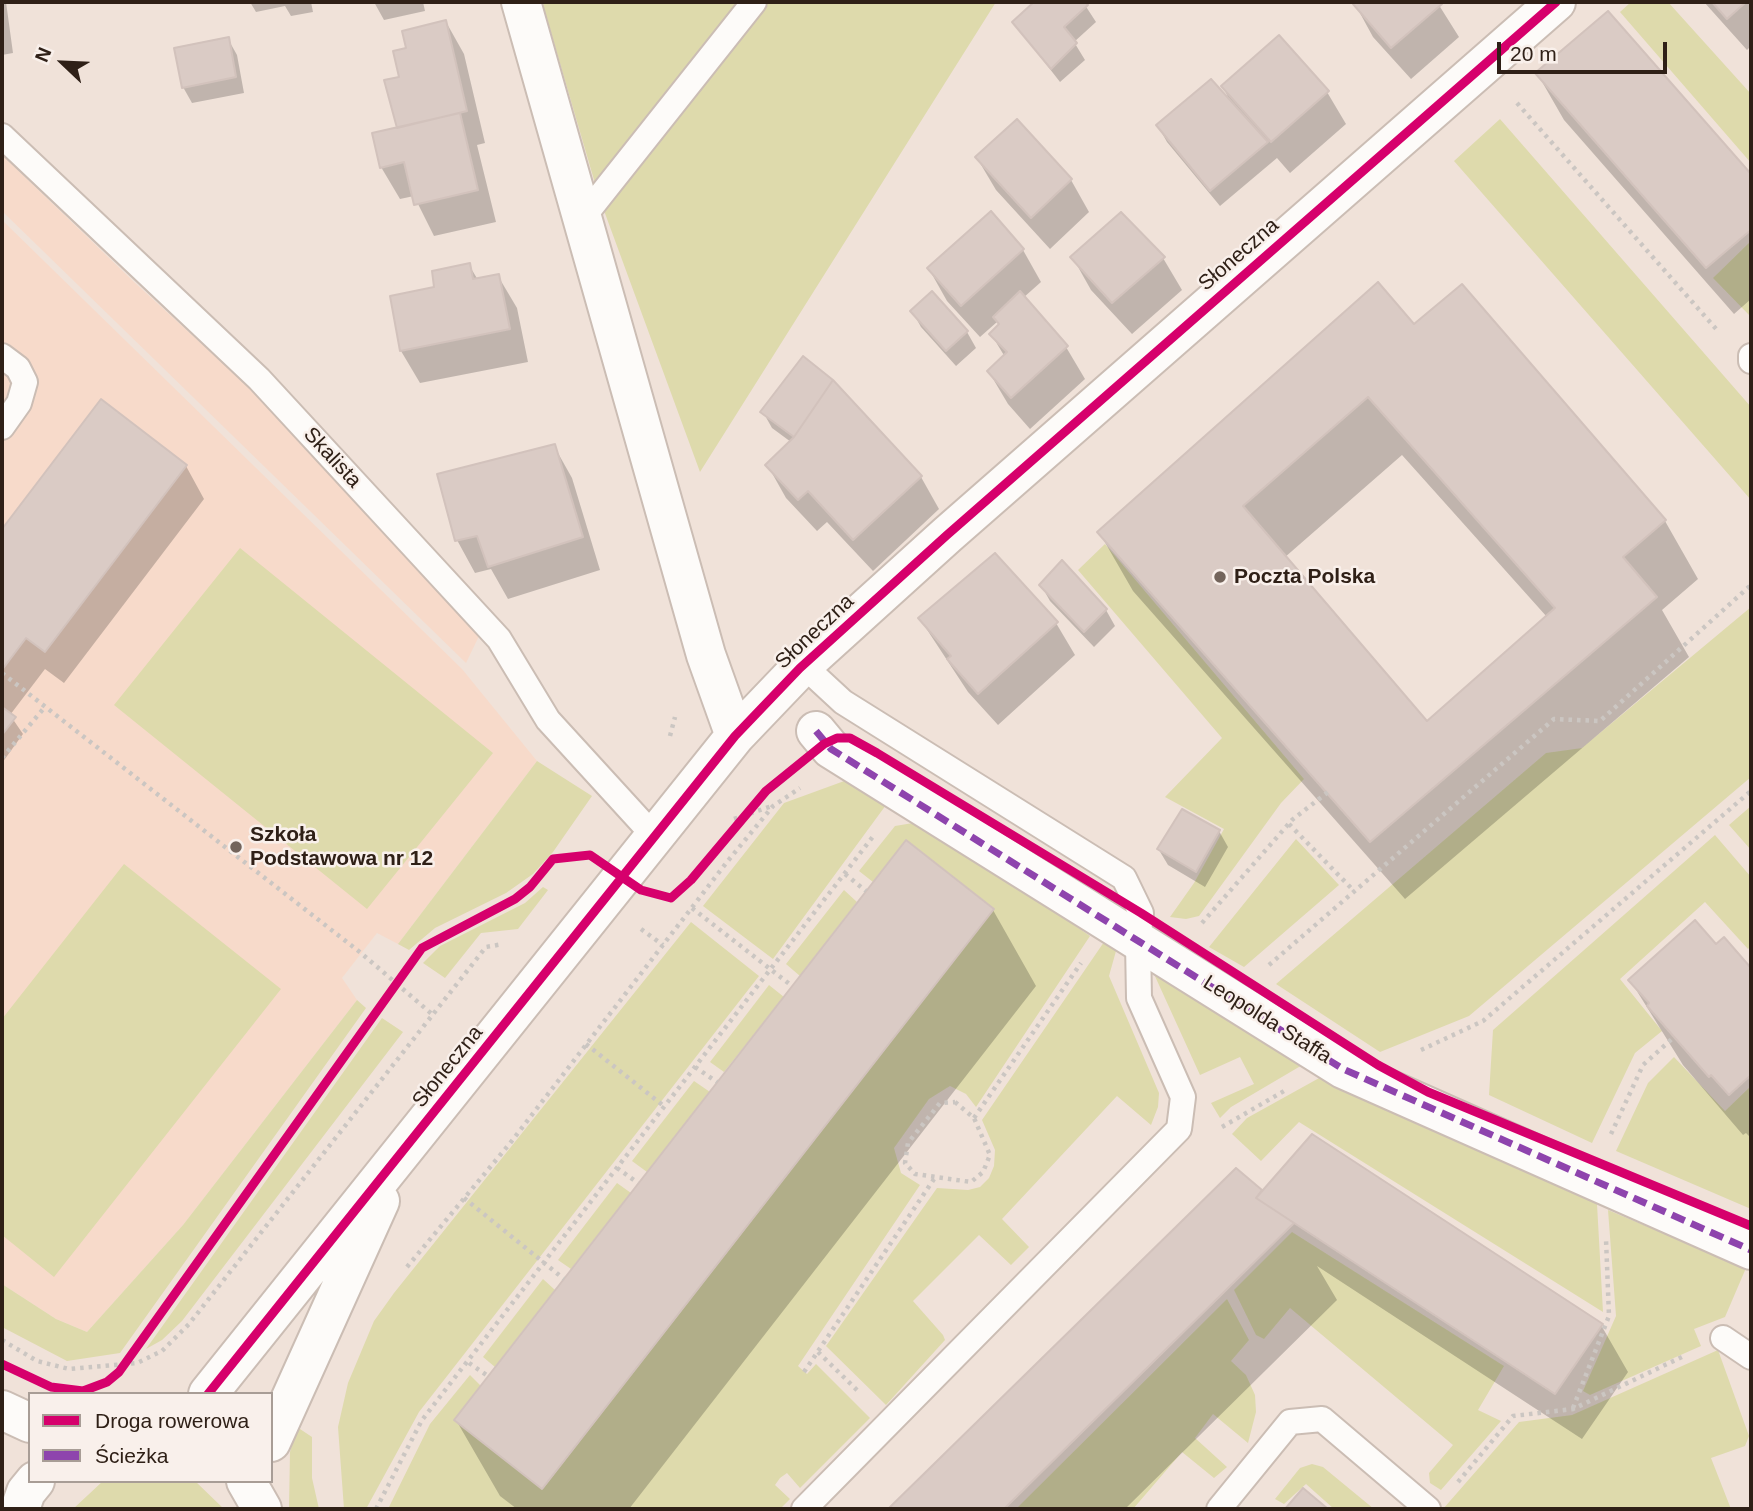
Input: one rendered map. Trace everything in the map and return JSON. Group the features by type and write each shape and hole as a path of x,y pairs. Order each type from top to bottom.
{"street":[{"path":"521,2 706,655 735,736"},
{"name":"Słoneczna","path":"210,1392 735,736 803,664 957,525 1556,2"},
{"name":"Leopolda Staffa","path":"820,741 1104,922 1232,998 1343,1069 1751,1250"},
{"name":"Słoneczna","path":"273,1438 406,1146"},
{"path":"2,1410 28,1422"},
{"path":"20,1509 26,1492 33,1483"}],"lane":[{"path":"581,220 754,2"},
{"name":"Skalista","path":"2,136 269,389 499,639 548,720 655,838"},
{"path":"2,356 18,368 25,382 19,403 2,427"},
{"path":"803,664 843,702 1124,878 1142,913 1153,951 1139,998 1183,1097 1179,1129 804,1509"},
{"path":"1723,1338 1751,1357"},
{"path":"1219,1509 1290,1422 1322,1419 1428,1509"}],"path":[{"path":"1483,65 1733,348 1751,358"},
{"path":"1232,998 1554,719 1600,721 1751,585"},
{"path":"669,742 677,709 706,655"},
{"path":"2,673 395,982 433,1015"},
{"path":"2,758 44,708"},
{"path":"405,1268 464,1198 773,806 821,775 820,741"},
{"path":"1483,1021 1751,791"},
{"path":"1153,951 1289,824 1328,792"},
{"path":"376,1509 422,1420 546,1264 905,794"},
{"path":"731,834 760,799"},
{"path":"1289,824 1354,891"},
{"path":"845,874 866,891"},
{"path":"692,908 792,986"},
{"path":"974,1118 1095,942 1104,922"},
{"path":"2,1340 37,1361 69,1369 137,1363 162,1351 189,1324 486,947 513,943"},
{"path":"388,992 401,974"},
{"path":"1573,1409 1609,1316 1596,1182 1643,1065 1674,1037"},
{"path":"586,1044 665,1107"},
{"path":"695,1067 717,1082"},
{"path":"955,1102 974,1118 990,1155 983,1172 971,1182 934,1178 915,1174 905,1163 908,1143 940,1103 955,1102"},
{"path":"617,1168 638,1183"},
{"path":"804,1372 934,1178"},
{"path":"464,1198 564,1279"},
{"path":"1452,1489 1514,1416 1573,1409 1723,1338"},
{"path":"818,1352 865,1398"},
{"path":"113,1377 134,1353"},
{"path":"469,1363 488,1376"}],"shaded area":[{"path":"545,2 996,2 700,472 599,197 543,5"},
{"path":"1631,2 1668,2 1751,94 1751,163 1620,12"},
{"path":"1500,119 1751,407 1751,500 1454,161"},
{"path":"2,155 134,282 250,388 479,636 466,663 2,211"},
{"name":"Szkoła Podstawowa nr 12","path":"2,220 462,669 537,761 398,944 377,933 342,978 357,1000 183,1225 87,1332 56,1319 2,1284"},
{"path":"1751,241 1751,314 1750,316 1713,278"},
{"path":"1105,544 1304,779 1281,803 1199,916 1186,919 1170,917 1194,883 1224,829 1165,797 1222,738 1078,570"},
{"path":"240,548 493,753 367,909 114,705"},
{"path":"1751,607 1751,777 1469,1016 1380,1052 1276,984 1546,753 1582,748"},
{"path":"537,761 592,796 553,852 533,874 506,893 435,928 409,950 398,944"},
{"path":"847,780 886,805 773,959 703,906 784,803"},
{"path":"1751,806 1751,850 1729,825"},
{"path":"925,821 1090,936 976,1107 966,1094 950,1086 929,1099 894,1148 901,1173 920,1185 798,1366 807,1374 816,1364 870,1418 800,1488 787,1473 780,1478 775,1485 790,1499 780,1509 388,1509 430,1424 470,1375 481,1386 543,1489 994,909 906,840 873,882 859,871 895,826"},
{"path":"1715,835 1751,877 1751,946 1748,949 1705,902 1620,979 1662,1031 1635,1053 1592,1143 1489,1095 1493,1030"},
{"path":"1296,839 1339,885 1244,967 1209,947"},
{"path":"124,864 281,989 54,1277 2,1235 2,1019"},
{"path":"543,887 548,890 518,929 481,933 445,978 423,963 440,946 525,903"},
{"path":"844,890 857,902 800,976 786,964"},
{"path":"691,922 759,976 419,1412 366,1509 344,1509 338,1427 348,1383 374,1321"},
{"path":"1104,942 1116,951 1109,976 1159,1093 1158,1107 1151,1125 1117,1096 1002,1219 1029,1247 1011,1265 979,1235 913,1301 945,1340 886,1405 826,1346 937,1188 968,1190 980,1187 989,1178 994,1166 995,1150 982,1120"},
{"path":"1154,974 1304,1064 1231,1107 1220,1118 1211,1103 1254,1084 1240,1057 1200,1075"},
{"path":"769,985 784,997 724,1072 710,1062"},
{"path":"357,1000 366,1008 120,1353 67,1361 2,1327 2,1284 56,1319 87,1332 183,1225"},
{"path":"382,1018 403,1032 182,1321 162,1340 146,1349"},
{"path":"1674,1057 1725,1111 1751,1086 1751,1209 1616,1151 1648,1083"},
{"path":"1321,1077 1400,1110 1597,1204 1603,1312 1299,1122 1261,1161 1232,1134 1247,1118"},
{"path":"694,1081 710,1092 647,1172 632,1161"},
{"path":"617,1183 631,1193 571,1269 558,1260"},
{"path":"1608,1210 1746,1268 1725,1317 1694,1329 1701,1346 1590,1395 1583,1391 1616,1316"},
{"path":"1292,1232 1504,1366 1478,1410 1501,1421 1441,1490 1430,1483 1429,1473 1453,1445 1290,1308 1264,1339 1256,1335 1234,1290"},
{"path":"543,1279 555,1290 495,1367 483,1357"},
{"path":"1227,1299 1249,1340 1231,1361 1246,1375 1255,1395 1256,1412 1248,1443 1213,1414 1195,1438 1227,1467 1214,1478 1182,1452 1133,1509 1016,1509"},
{"path":"1718,1350 1749,1436 1745,1446 1711,1458 1731,1509 1443,1509 1519,1422 1572,1415"},
{"path":"297,1427 312,1437 312,1478 319,1509 289,1509 290,1452"},
{"path":"1312,1464 1323,1467 1374,1509 1334,1509 1306,1484 1284,1504 1275,1499 1300,1468"},
{"path":"101,1483 197,1483 224,1509 73,1509"}],"building":[{"path":"1034,2 1085,2 1088,5 1064,27 1077,43 1051,69 1012,22"},
{"path":"1712,2 1746,2 1727,19"},
{"path":"1353,4 1442,4 1391,48"},
{"path":"1608,11 1751,174 1751,230 1706,268 1535,73"},
{"path":"446,20 467,111 397,128 384,80 399,77 393,51 406,48 402,31"},
{"path":"1279,35 1329,91 1271,142 1221,86"},
{"path":"229,37 236,77 182,88 174,48"},
{"path":"1211,79 1268,142 1210,191 1156,125"},
{"path":"460,113 478,190 414,205 404,162 380,168 372,133"},
{"path":"1017,119 1072,179 1031,218 975,157"},
{"path":"991,211 1024,249 961,306 927,268"},
{"path":"1121,212 1165,257 1112,303 1070,257"},
{"path":"470,263 473,279 499,274 510,329 400,351 390,296 434,287 432,271"},
{"name":"Poczta Polska","path":"1378,282 1414,324 1462,284 1666,520 1623,557 1657,597 1370,842 1097,532","holes":["1368,397 1555,608 1427,721 1243,506"]},
{"path":"932,291 968,331 946,351 910,311"},
{"path":"1020,291 1068,346 1011,398 987,371 1007,352 989,334 999,324 993,317"},
{"path":"803,356 833,380 794,437 760,412"},
{"path":"833,380 922,476 853,540 808,491 798,500 765,465 794,437"},
{"path":"101,399 187,465 45,652 26,638 2,670 2,529"},
{"path":"555,444 583,537 488,567 477,536 455,541 437,474"},
{"path":"995,553 1058,622 978,694 947,659 951,656 918,618"},
{"path":"1062,560 1107,609 1084,632 1039,585"},
{"path":"2,707 16,717 2,735"},
{"path":"1182,809 1220,830 1196,872 1157,849"},
{"path":"906,840 994,909 542,1489 454,1420"},
{"path":"1695,920 1716,944 1724,937 1751,968 1751,1075 1729,1095 1711,1075 1709,1077 1628,980"},
{"path":"1312,1134 1603,1324 1555,1394 1256,1198"},
{"path":"1236,1168 1262,1190 1256,1198 1294,1223 1004,1509 888,1509"},
{"path":"1303,1488 1328,1509 1285,1509"}],"marked path":[{"path":"816,731 831,749 1343,1069 1751,1250"}],"cycle path":[{"path":"210,1392 735,736 800,668 947,535 1556,2"},
{"path":"2,1364 51,1387 83,1391 107,1382 119,1372 422,948 515,899 530,887 553,859 590,855 641,890 671,898 691,880 766,791 824,744 837,738 850,738 877,753 1141,913 1378,1065 1428,1092 1751,1226"}],"place":[{"name":"Poczta Polska","path":"1220,577"},
{"name":"Szkoła Podstawowa nr 12","path":"236,847"}]}
